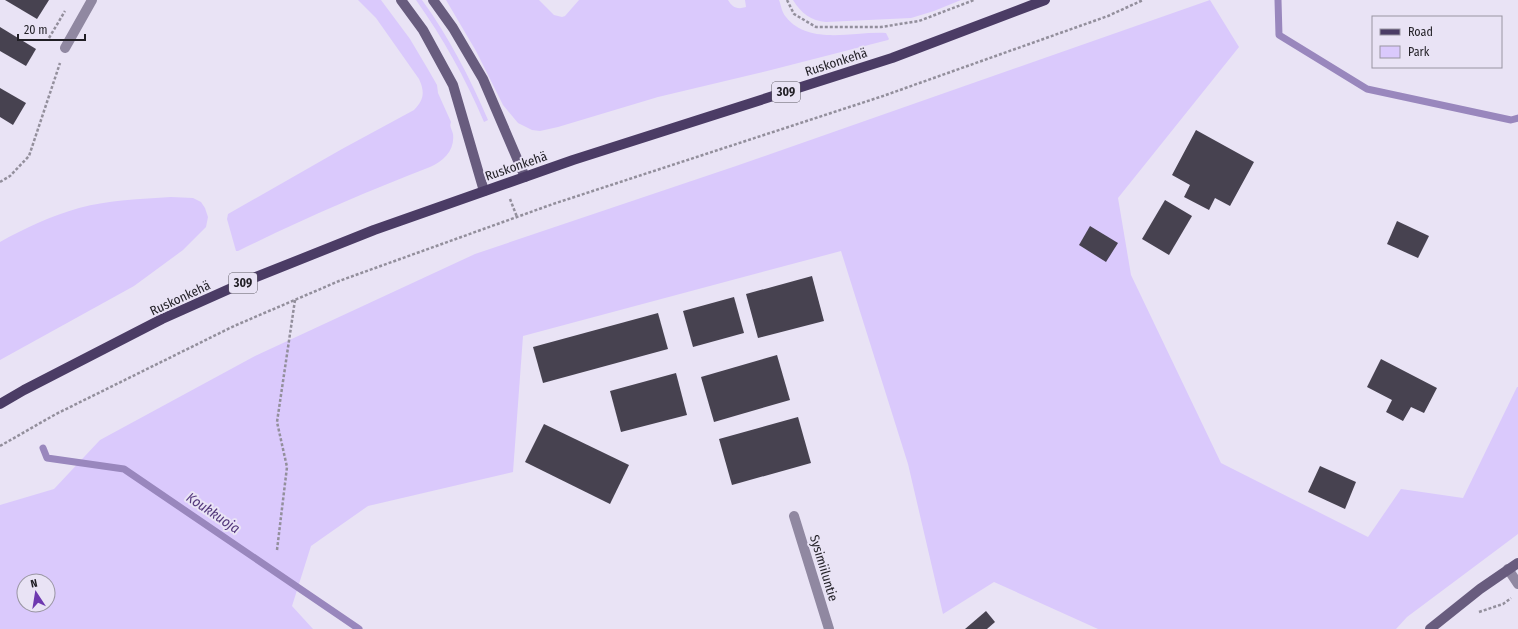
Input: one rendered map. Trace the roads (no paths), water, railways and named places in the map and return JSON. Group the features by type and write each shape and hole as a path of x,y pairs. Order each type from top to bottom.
{"main road":[{"path":"401,0 423,30 453,85 484,191"},
{"path":"433,0 453,28 483,79 525,177"},
{"name":"Ruskonkehä","path":"0,404 162,319 256,277 374,230 525,177 892,58 1045,0"},
{"path":"1430,629 1480,589 1518,563"}],"street":[{"path":"65,48 92,0"},
{"name":"Sysimiiluntie","path":"794,516 829,629"},
{"path":"1508,569 1518,584"}],"waterway":[{"path":"1278,0 1279,35 1367,89 1511,120 1518,118"},
{"name":"Koukkuoja","path":"43,448 47,458 124,469 359,629"}]}
